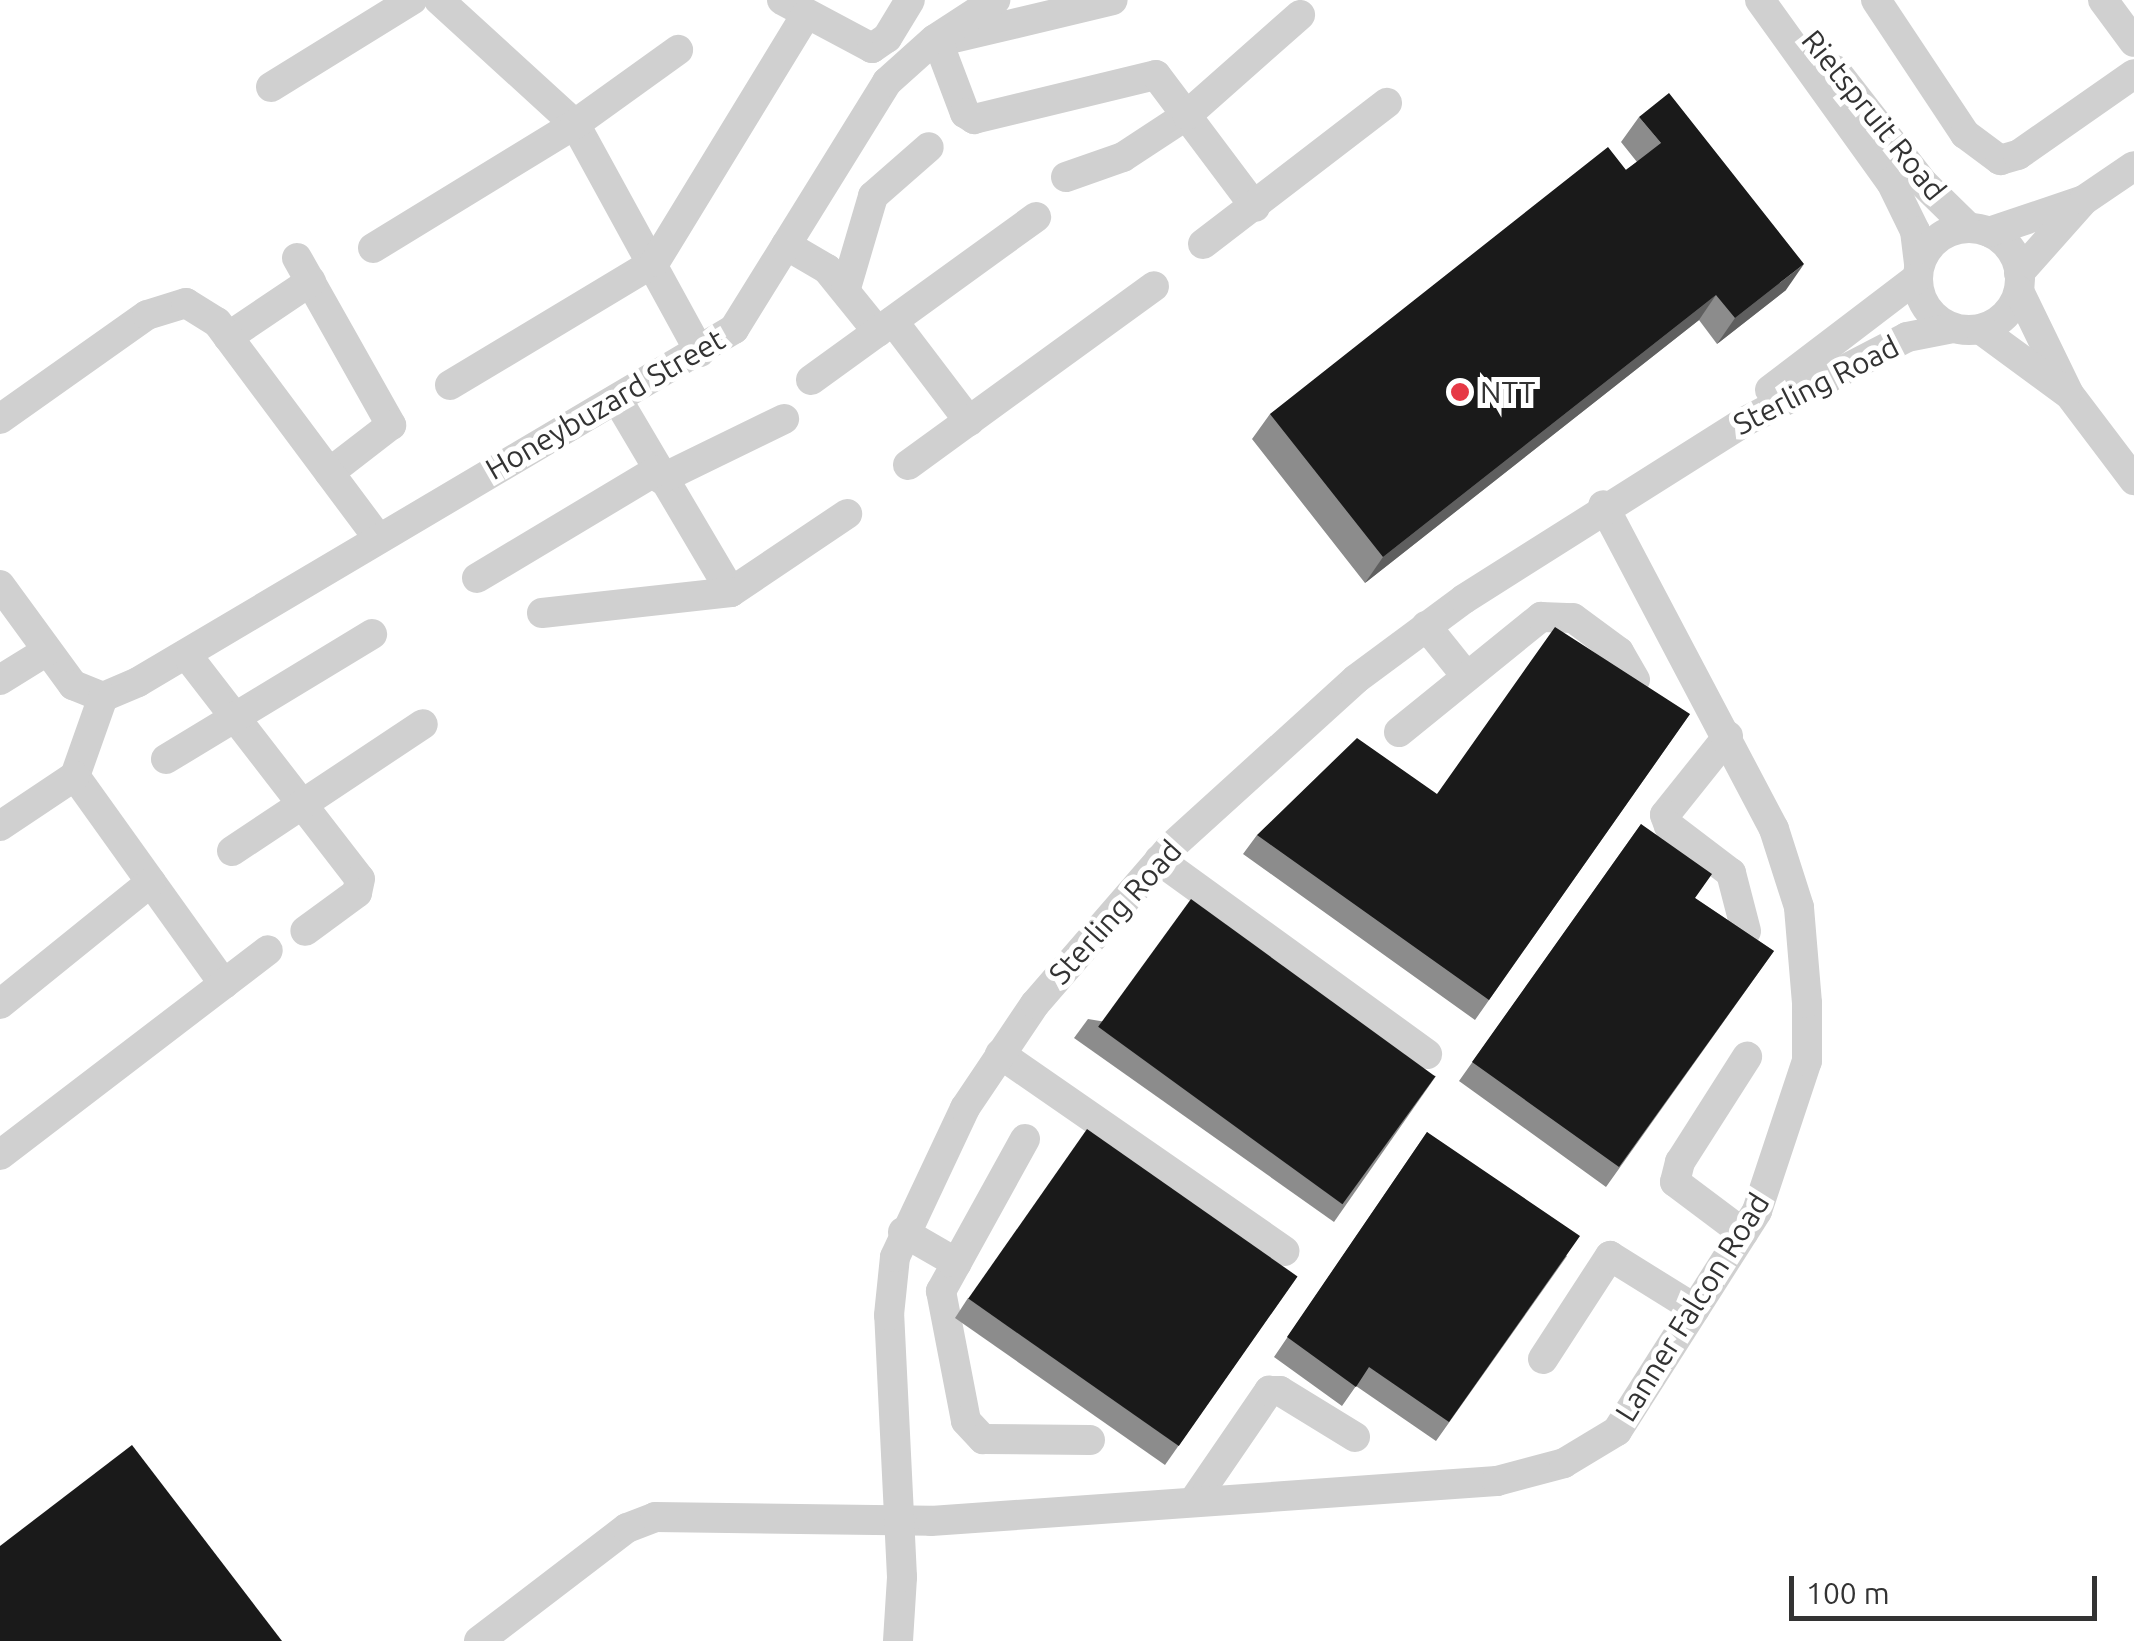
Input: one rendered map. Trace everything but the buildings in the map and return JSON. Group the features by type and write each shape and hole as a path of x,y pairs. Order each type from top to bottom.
{"street":[{"path":"270,87 412,0"},
{"path":"439,0 575,124 655,262 700,352"},
{"path":"450,385 655,262 794,7 872,48 888,38 910,0"},
{"name":"Honeybuzard Street","path":"102,697 186,654 377,537 700,352 748,313 786,245 908,60 996,0"},
{"name":"Honeybuzard Street","path":"860,131 896,85 940,47 984,28 1051,20 1113,0"},
{"name":"Rietspruit Road","path":"1760,0 1891,182 1914,231 1918,271"},
{"name":"Rietspruit Road","path":"1782,0 1924,183 1979,230"},
{"path":"1876,0 1964,134 2000,160 2018,155 2134,74"},
{"path":"2103,0 2134,42"},
{"path":"1066,177 1123,157 1187,115 1300,15"},
{"path":"940,47 965,113 974,119 1151,73 1255,207"},
{"path":"373,248 575,124 678,50"},
{"path":"1203,244 1387,102"},
{"path":"846,288 874,196 929,147"},
{"path":"1966,329 2000,320 2019,282 2084,200 2134,166"},
{"path":"2069,394 1966,329 1926,309 1918,271 1933,242 2084,200"},
{"path":"811,380 1036,217"},
{"path":"1979,230 2010,248 2019,282 2069,394 2134,480"},
{"path":"786,245 846,288 968,421"},
{"path":"228,337 304,270 391,426 329,473"},
{"name":"Sterling Road","path":"1684,455 1918,271"},
{"path":"908,466 1154,286"},
{"path":"4,407 158,308 197,307 228,337 377,537"},
{"name":"Sterling Road","path":"898,1641 902,1577 889,1315 903,1232 964,1108 1088,939 1159,860 1356,679 1426,626 1603,505 1684,455 1906,337 1966,329"},
{"path":"618,399 659,475 731,592"},
{"path":"477,578 659,475 784,419"},
{"name":"Lanner Falcon Road","path":"479,1641 641,1520 898,1522 1497,1481 1564,1463 1617,1431 1743,1234 1780,1154 1808,1061 1807,1003 1791,871 1728,736 1603,505"},
{"path":"542,613 731,592 847,514"},
{"path":"0,585 73,685 102,697 75,776 0,826"},
{"path":"1399,732 1540,617 1573,618 1619,652 1636,680"},
{"path":"1426,626 1467,677"},
{"path":"166,758 372,634"},
{"path":"0,680 47,650"},
{"path":"186,654 303,802 361,884 306,931"},
{"path":"232,852 423,724"},
{"path":"1728,736 1665,815 1669,826 1732,874 1746,931"},
{"path":"75,776 224,984"},
{"path":"1159,860 1427,1054"},
{"path":"0,1004 151,882"},
{"path":"0,1156 268,950"},
{"path":"1000,1054 1285,1251"},
{"path":"1743,1234 1675,1182 1680,1162 1747,1057"},
{"path":"1025,1139 956,1263 942,1300 972,1434 1090,1440"},
{"path":"903,1232 956,1263"},
{"path":"1544,1359 1610,1256 1695,1309"},
{"path":"1193,1502 1269,1391 1280,1391 1355,1436"},
{"name":"Sterling Road","path":"902,1577 918,1641"}],"place":[{"name":"NTT","path":"1460,392"}]}
